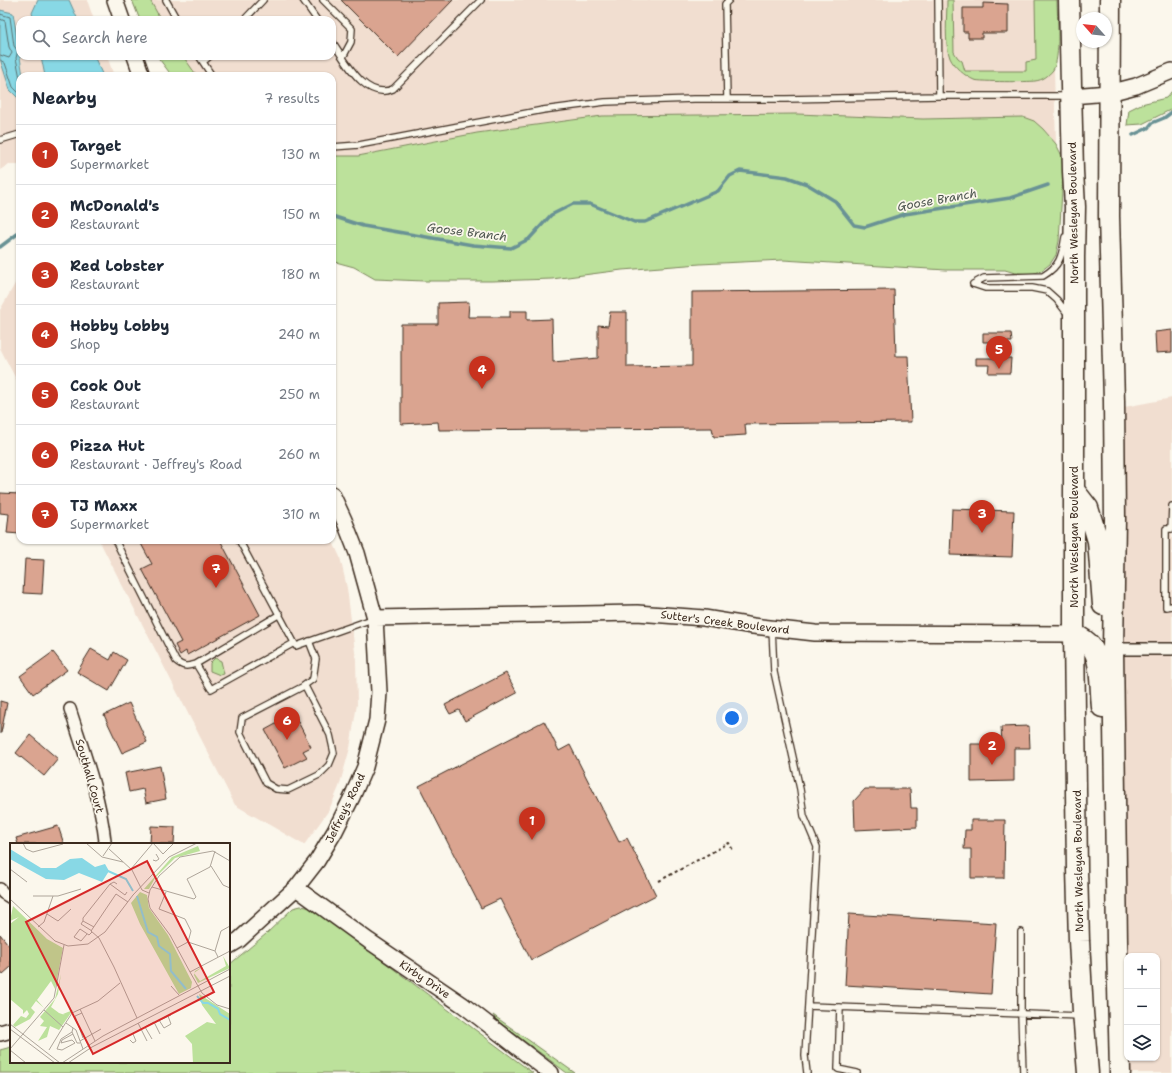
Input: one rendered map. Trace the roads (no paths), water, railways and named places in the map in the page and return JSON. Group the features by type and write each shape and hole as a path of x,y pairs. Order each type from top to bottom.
{"highway":[{"name":"North Wesleyan Boulevard","path":"1069,0 1072,96 1070,221 1074,326 1074,634 1079,926 1083,1016 1088,1073"},
{"path":"1110,0 1109,216 1114,393 1115,519 1113,649 1120,1073"},
{"path":"1074,490 1088,508 1098,541 1105,627 1108,640 1113,649"},
{"path":"1074,634 1091,646 1099,665 1105,748 1104,784 1108,795 1116,803"}],"street":[{"path":"115,0 121,16"},
{"path":"136,60 141,72"},
{"path":"1072,96 1109,93 1136,86 1172,71"},
{"name":"Jeffrey's Road","path":"230,945 238,940 296,888 317,861 335,831 365,768 378,720 380,692 375,618 357,553 336,503"},
{"name":"Sutter's Creek Boulevard","path":"375,618 637,613 704,618 815,633 1074,634"},
{"path":"1113,649 1172,649"},
{"name":"Southall Court","path":"70,709 95,787 103,818 104,843"},
{"path":"0,888 3,893 10,897"},
{"name":"Kirby Drive","path":"296,888 369,941 463,1005 551,1073"},
{"path":"0,1033 10,1030"}],"lane":[{"path":"166,0 175,16"},
{"path":"248,16 263,0"},
{"path":"303,0 314,16"},
{"path":"323,0 352,29 351,42 343,57"},
{"path":"336,47 357,77 364,84 372,89 386,92 393,89 481,0"},
{"path":"938,0 939,96"},
{"path":"724,1 727,99"},
{"path":"205,60 203,62 209,72"},
{"path":"336,147 359,145 542,110 605,102 939,96 1072,96"},
{"path":"0,140 16,135"},
{"path":"1070,221 1063,253 1051,272 1042,276 984,278 973,284 985,288 1032,288 1047,291 1066,310 1074,326"},
{"path":"1172,506 1172,529 1166,529 1169,554 1169,583 1166,606 1172,606"},
{"path":"117,544 176,661 182,666 187,667 196,664 280,614"},
{"path":"241,544 296,646 375,618"},
{"path":"772,628 775,678 800,789 804,816 817,848 805,1056 807,1073"},
{"path":"305,686 330,735 334,753 329,765 319,775 288,790 276,789 266,783 240,732 242,718 305,686 313,679 316,658 309,642"},
{"path":"196,664 211,689 294,643"},
{"path":"1021,932 1023,1073"},
{"path":"808,1006 1083,1016"},
{"path":"840,1007 838,1069 857,1073"}],"water":[{"path":"38,0 69,0 76,16 33,16 32,13"},
{"path":"0,10 13,13 16,32 16,60 20,60 22,72 16,72 16,96 10,90 0,59"},
{"path":"42,60 96,60 101,72 44,72"}],"waterway":[{"name":"Goose Branch","path":"1133,135 1148,128 1152,123 1164,118 1172,112"},
{"name":"Goose Branch","path":"336,217 363,226 473,245 511,248 529,239 551,215 573,204 590,204 634,222 645,222 718,191 730,176 740,171 787,177 807,184 835,201 854,225 865,227 905,214 1010,198 1048,185"},
{"name":"Goose Branch","path":"0,247 16,235"}],"place":[{"name":"Cook Out","path":"999,369"},
{"name":"Hobby Lobby","path":"482,389"},
{"name":"Red Lobster","path":"982,533"},
{"name":"TJ Maxx","path":"216,588"},
{"name":"Pizza Hut","path":"287,740"},
{"name":"McDonald's","path":"992,765"},
{"name":"Target","path":"532,840"}]}
